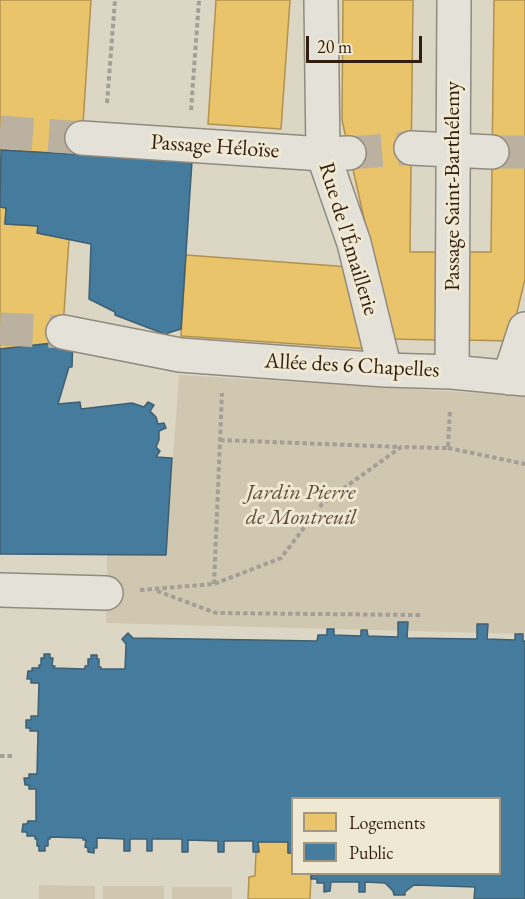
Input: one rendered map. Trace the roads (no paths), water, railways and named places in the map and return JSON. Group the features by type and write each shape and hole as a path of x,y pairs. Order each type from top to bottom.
{"street":[{"name":"Rue de l'Émaillerie","path":"321,0 336,154 354,243 385,370"},
{"name":"Passage Saint-Barthélemy","path":"452,372 454,0"},
{"name":"Passage Héloïse","path":"93,139 336,154"},
{"path":"411,148 492,152"},
{"path":"517,379 525,329"},
{"name":"Allée des 6 Chapelles","path":"63,332 180,355 385,370 452,372 517,379"},
{"path":"0,590 106,593"}],"tunnel":[{"path":"0,132 82,138"},
{"path":"349,153 411,148"},
{"path":"492,152 525,152"},
{"path":"0,329 63,332"}],"park label":[{"name":"Jardin Pierre de Montreuil","path":"301,506"}]}
